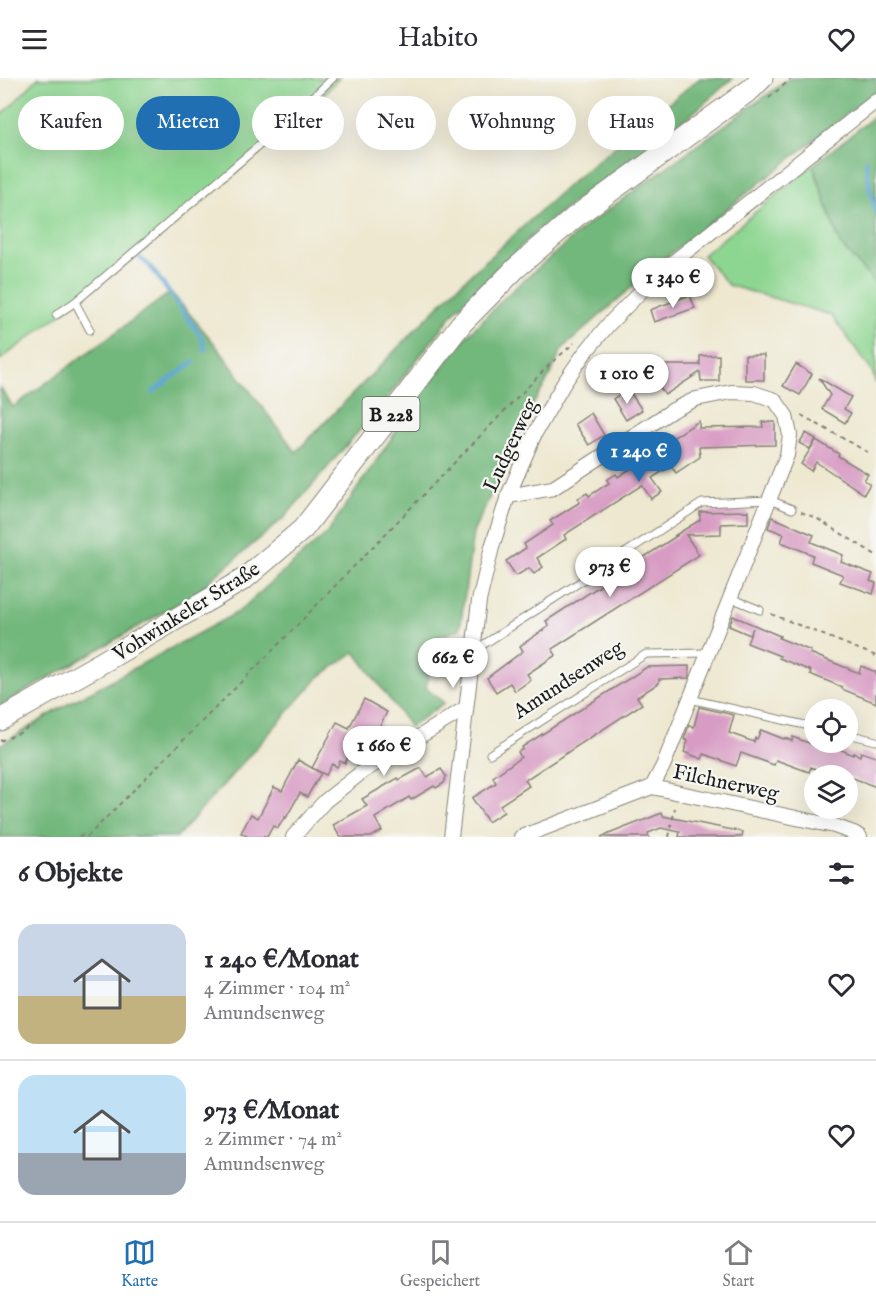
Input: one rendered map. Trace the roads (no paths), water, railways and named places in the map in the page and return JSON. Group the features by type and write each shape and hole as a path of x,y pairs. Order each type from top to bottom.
{"main road":[{"name":"Vohwinkeler Straße","path":"0,720 244,579 274,554 303,529 461,324 515,269 575,217 762,78"}],"street":[{"name":"Ludgerweg","path":"451,837 482,590 492,547 508,496 535,433 584,354 608,325 657,275 876,101"},
{"path":"508,496 553,488 674,410 696,399 731,392 754,393 775,400 786,416 790,435 787,455 709,654 663,766 652,787 521,837"},
{"path":"293,837 325,801 362,772 466,708"},
{"name":"Filchnerweg","path":"652,787 834,826 860,837"}],"lane":[{"path":"56,315 75,303 282,126 333,78"},
{"path":"75,303 90,330"},
{"path":"473,652 702,503 770,500 792,509"},
{"path":"731,598 760,610"},
{"name":"Amundsenweg","path":"490,754 646,654 709,654"},
{"path":"690,699 804,725"},
{"path":"858,736 876,741"}],"waterway":[{"path":"866,161 876,213"},
{"path":"140,258 150,266 202,338 205,350"},
{"path":"153,392 193,362"}]}
